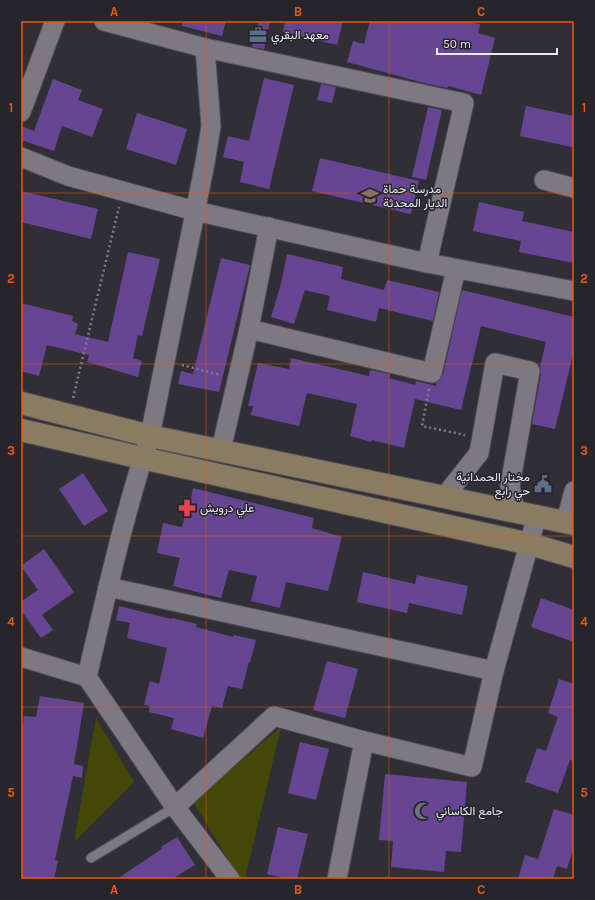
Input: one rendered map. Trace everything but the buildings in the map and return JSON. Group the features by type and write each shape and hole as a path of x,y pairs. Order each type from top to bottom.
{"main road":[{"path":"21,403 150,436 570,522"},
{"path":"21,430 530,544 574,556"}],"street":[{"path":"21,112 55,21"},
{"path":"104,21 205,48 464,103 426,263"},
{"path":"87,677 108,587 142,458 150,436 205,164 211,126 205,48"},
{"path":"21,157 68,176 195,210 426,263 574,291"},
{"path":"544,180 574,188"},
{"path":"221,450 249,329 269,227"},
{"path":"249,329 432,373 456,269"},
{"path":"445,496 479,453 495,363 530,371 510,486 515,511"},
{"path":"570,522 574,491"},
{"path":"174,807 274,716 364,741 472,767 494,671 530,544 536,515"},
{"path":"108,587 494,671"},
{"path":"22,660 87,677 174,807 230,879"},
{"path":"337,879 364,741"}],"lane":[{"path":"90,858 174,807"}],"path":[{"path":"68,415 123,191"},
{"path":"165,361 238,379"},
{"path":"432,373 422,426 481,438"}],"green space":[{"path":"96,718 134,782 74,842"},
{"path":"281,727 245,879 240,879 193,802"}],"place":[{"name":"معهد البقري","path":"258,35"},
{"name":"مدرسة حماة الديار المحدثة","path":"370,196"},
{"name":"مختار الحمدانية حي رابع","path":"543,484"},
{"name":"علي درويش","path":"187,508"},
{"name":"جامع الكاساني","path":"423,811"}]}
